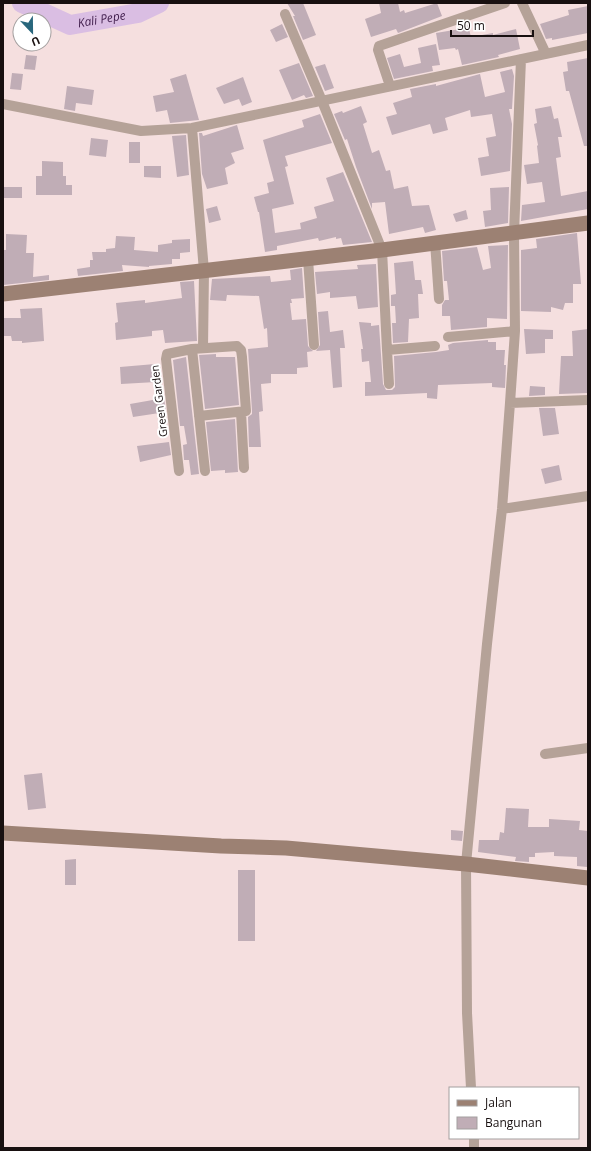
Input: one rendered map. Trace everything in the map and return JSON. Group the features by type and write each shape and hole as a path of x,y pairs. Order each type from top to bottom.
{"street":[{"path":"390,86 378,50 379,46 505,3"},
{"path":"522,3 546,54"},
{"path":"285,14 322,100 382,250 389,384"},
{"path":"3,107 141,131 192,128 588,45"},
{"path":"471,1087 467,1013 466,864 487,644 502,509 515,331 514,233 521,59"},
{"path":"192,128 204,271 203,348"},
{"path":"3,294 308,259 588,223"},
{"path":"435,242 439,300"},
{"path":"308,259 314,345"},
{"path":"448,337 515,331"},
{"name":"Green Garden","path":"179,470 166,359 168,354 192,349 237,346 241,350 247,410 241,412 244,468"},
{"path":"387,350 435,346"},
{"path":"192,349 205,471"},
{"path":"510,403 588,400"},
{"path":"199,416 241,412"},
{"path":"502,509 588,496"},
{"path":"545,754 588,748"},
{"path":"3,833 221,846 286,848 466,864 588,878"}],"building":[{"path":"287,3 303,3 316,35 303,40 293,16 295,16"},
{"path":"379,3 398,3 400,12 404,10 405,13 437,3 442,16 398,33 396,29 371,37 365,19 381,13"},
{"path":"588,6 588,33 552,40 552,38 546,39 540,24 569,15 568,10"},
{"path":"282,24 288,37 276,42 270,30"},
{"path":"468,25 471,37 493,33 493,35 516,29 520,49 498,55 499,57 462,65 458,49 439,50 436,33 460,29 459,27"},
{"path":"436,44 440,65 432,66 433,71 394,79 387,58 400,54 404,67 421,63 418,48"},
{"path":"26,55 37,56 35,70 24,69"},
{"path":"588,58 588,146 584,146 569,91 566,91 563,72 568,71 567,62"},
{"path":"299,63 313,96 306,98 304,95 292,100 279,70"},
{"path":"325,64 334,88 325,91 315,67"},
{"path":"512,69 514,76 512,109 509,109 512,124 510,171 481,176 478,158 489,156 486,138 496,136 492,114 471,117 470,110 445,118 448,130 433,134 430,124 392,135 386,117 397,114 393,103 412,97 410,89 436,84 436,86 480,74 485,97 505,92 500,72"},
{"path":"12,73 23,74 21,90 10,89"},
{"path":"186,74 199,120 170,123 167,110 156,112 153,96 174,92 170,79"},
{"path":"243,77 252,102 242,106 239,99 224,104 216,88"},
{"path":"67,86 94,90 92,105 76,103 75,111 64,109"},
{"path":"361,106 367,122 363,124 372,153 379,150 386,171 390,170 394,189 408,186 412,206 429,205 436,230 425,233 423,227 389,234 385,202 372,203 372,209 347,139 345,140 334,114 342,111 343,113"},
{"path":"551,106 554,119 558,118 562,137 558,137 561,157 556,158 561,196 588,191 588,209 521,221 522,205 545,202 542,182 527,184 524,165 539,163 538,145 534,124 537,123 535,109"},
{"path":"320,114 332,143 285,156 288,166 285,167 294,204 272,209 275,233 301,229 300,223 317,218 314,207 334,201 326,178 343,172 372,242 343,245 341,238 336,239 336,237 319,241 318,238 277,246 277,250 265,252 259,212 254,197 269,193 267,183 274,181 263,140 304,127 302,120"},
{"path":"237,125 244,149 231,153 235,163 225,168 228,184 207,189 202,174 199,133 202,133 203,136"},
{"path":"186,135 189,175 177,177 172,136"},
{"path":"91,138 108,140 106,157 89,155"},
{"path":"129,142 140,142 140,163 129,163"},
{"path":"42,161 63,162 63,176 66,176 66,185 72,185 72,195 36,195 36,176 42,176"},
{"path":"144,166 161,166 161,178 144,177"},
{"path":"3,187 22,187 22,198 3,198"},
{"path":"509,187 508,223 485,227 483,211 491,210 490,188"},
{"path":"217,206 221,220 209,223 206,209"},
{"path":"466,210 468,219 456,222 453,214"},
{"path":"577,233 581,284 573,284 573,303 565,303 563,310 551,307 551,312 521,311 521,250 537,248 536,239"},
{"path":"6,234 27,235 26,253 34,253 33,277 49,275 49,280 3,285 3,250 6,250"},
{"path":"116,236 135,237 134,250 158,252 158,245 172,243 172,240 190,239 190,252 180,253 180,259 172,259 172,264 149,267 122,265 123,271 78,276 77,269 90,267 90,260 93,260 92,252 106,252 106,249 115,248"},
{"path":"508,245 507,319 487,318 487,327 451,330 450,316 442,316 442,305 445,300 449,300 447,281 444,281 442,251 477,247 483,270 491,268 488,246"},
{"path":"413,261 415,280 421,280 423,294 418,294 419,318 409,319 408,342 393,343 392,323 396,323 395,306 391,306 391,295 396,294 394,263"},
{"path":"376,264 378,307 358,309 356,296 330,298 330,292 317,294 315,272 358,269 357,265"},
{"path":"302,268 304,298 291,299 292,320 306,319 308,346 313,351 307,352 308,367 297,368 297,374 271,374 271,383 261,384 263,411 259,412 261,447 249,447 248,417 252,414 252,411 248,349 268,347 267,328 264,329 259,296 227,295 226,301 210,300 212,279 270,276 271,282 291,280 290,270"},
{"path":"194,281 197,341 165,343 163,330 152,331 152,336 116,340 115,323 118,322 116,303 145,300 145,303 182,298 180,282"},
{"path":"42,308 44,341 22,343 22,341 12,341 11,336 3,336 3,318 21,318 20,309"},
{"path":"328,311 330,332 343,330 345,348 340,348 342,387 333,388 330,350 316,351 320,345 318,312"},
{"path":"359,322 371,323 371,326 379,325 383,384 386,390 392,390 395,387 394,356 449,350 448,345 453,343 488,340 488,342 496,342 496,350 505,350 505,388 492,387 492,383 438,385 437,399 427,398 427,393 365,396 365,382 371,382 369,361 362,362 361,349 363,349"},
{"path":"524,329 553,330 553,339 545,339 545,353 526,354"},
{"path":"588,329 588,393 559,394 561,356 573,356 572,331"},
{"path":"216,354 216,357 235,357 239,405 205,409 199,355"},
{"path":"186,357 199,474 191,475 189,460 184,460 183,445 187,444 184,426 180,426 173,360"},
{"path":"155,364 156,382 121,384 120,367"},
{"path":"530,386 545,387 545,395 529,396"},
{"path":"164,398 166,412 133,417 130,404"},
{"path":"539,408 555,408 559,434 543,436"},
{"path":"235,419 238,472 225,473 225,470 211,471 206,422"},
{"path":"169,442 171,455 140,462 137,446"},
{"path":"559,465 562,480 545,484 541,469"},
{"path":"42,773 46,808 28,810 24,775"},
{"path":"506,808 529,809 528,827 549,827 549,819 580,821 579,830 588,831 587,867 577,866 577,857 554,856 554,852 535,853 535,857 529,857 529,862 515,861 516,857 478,852 479,840 499,840 500,832 504,833"},
{"path":"451,830 463,831 462,841 451,840"},
{"path":"76,859 76,885 65,885 65,860"},
{"path":"238,870 255,870 255,941 238,941"}],"waterway":[{"name":"Kali Pepe","path":"22,3 70,25 138,13 159,3"}]}
